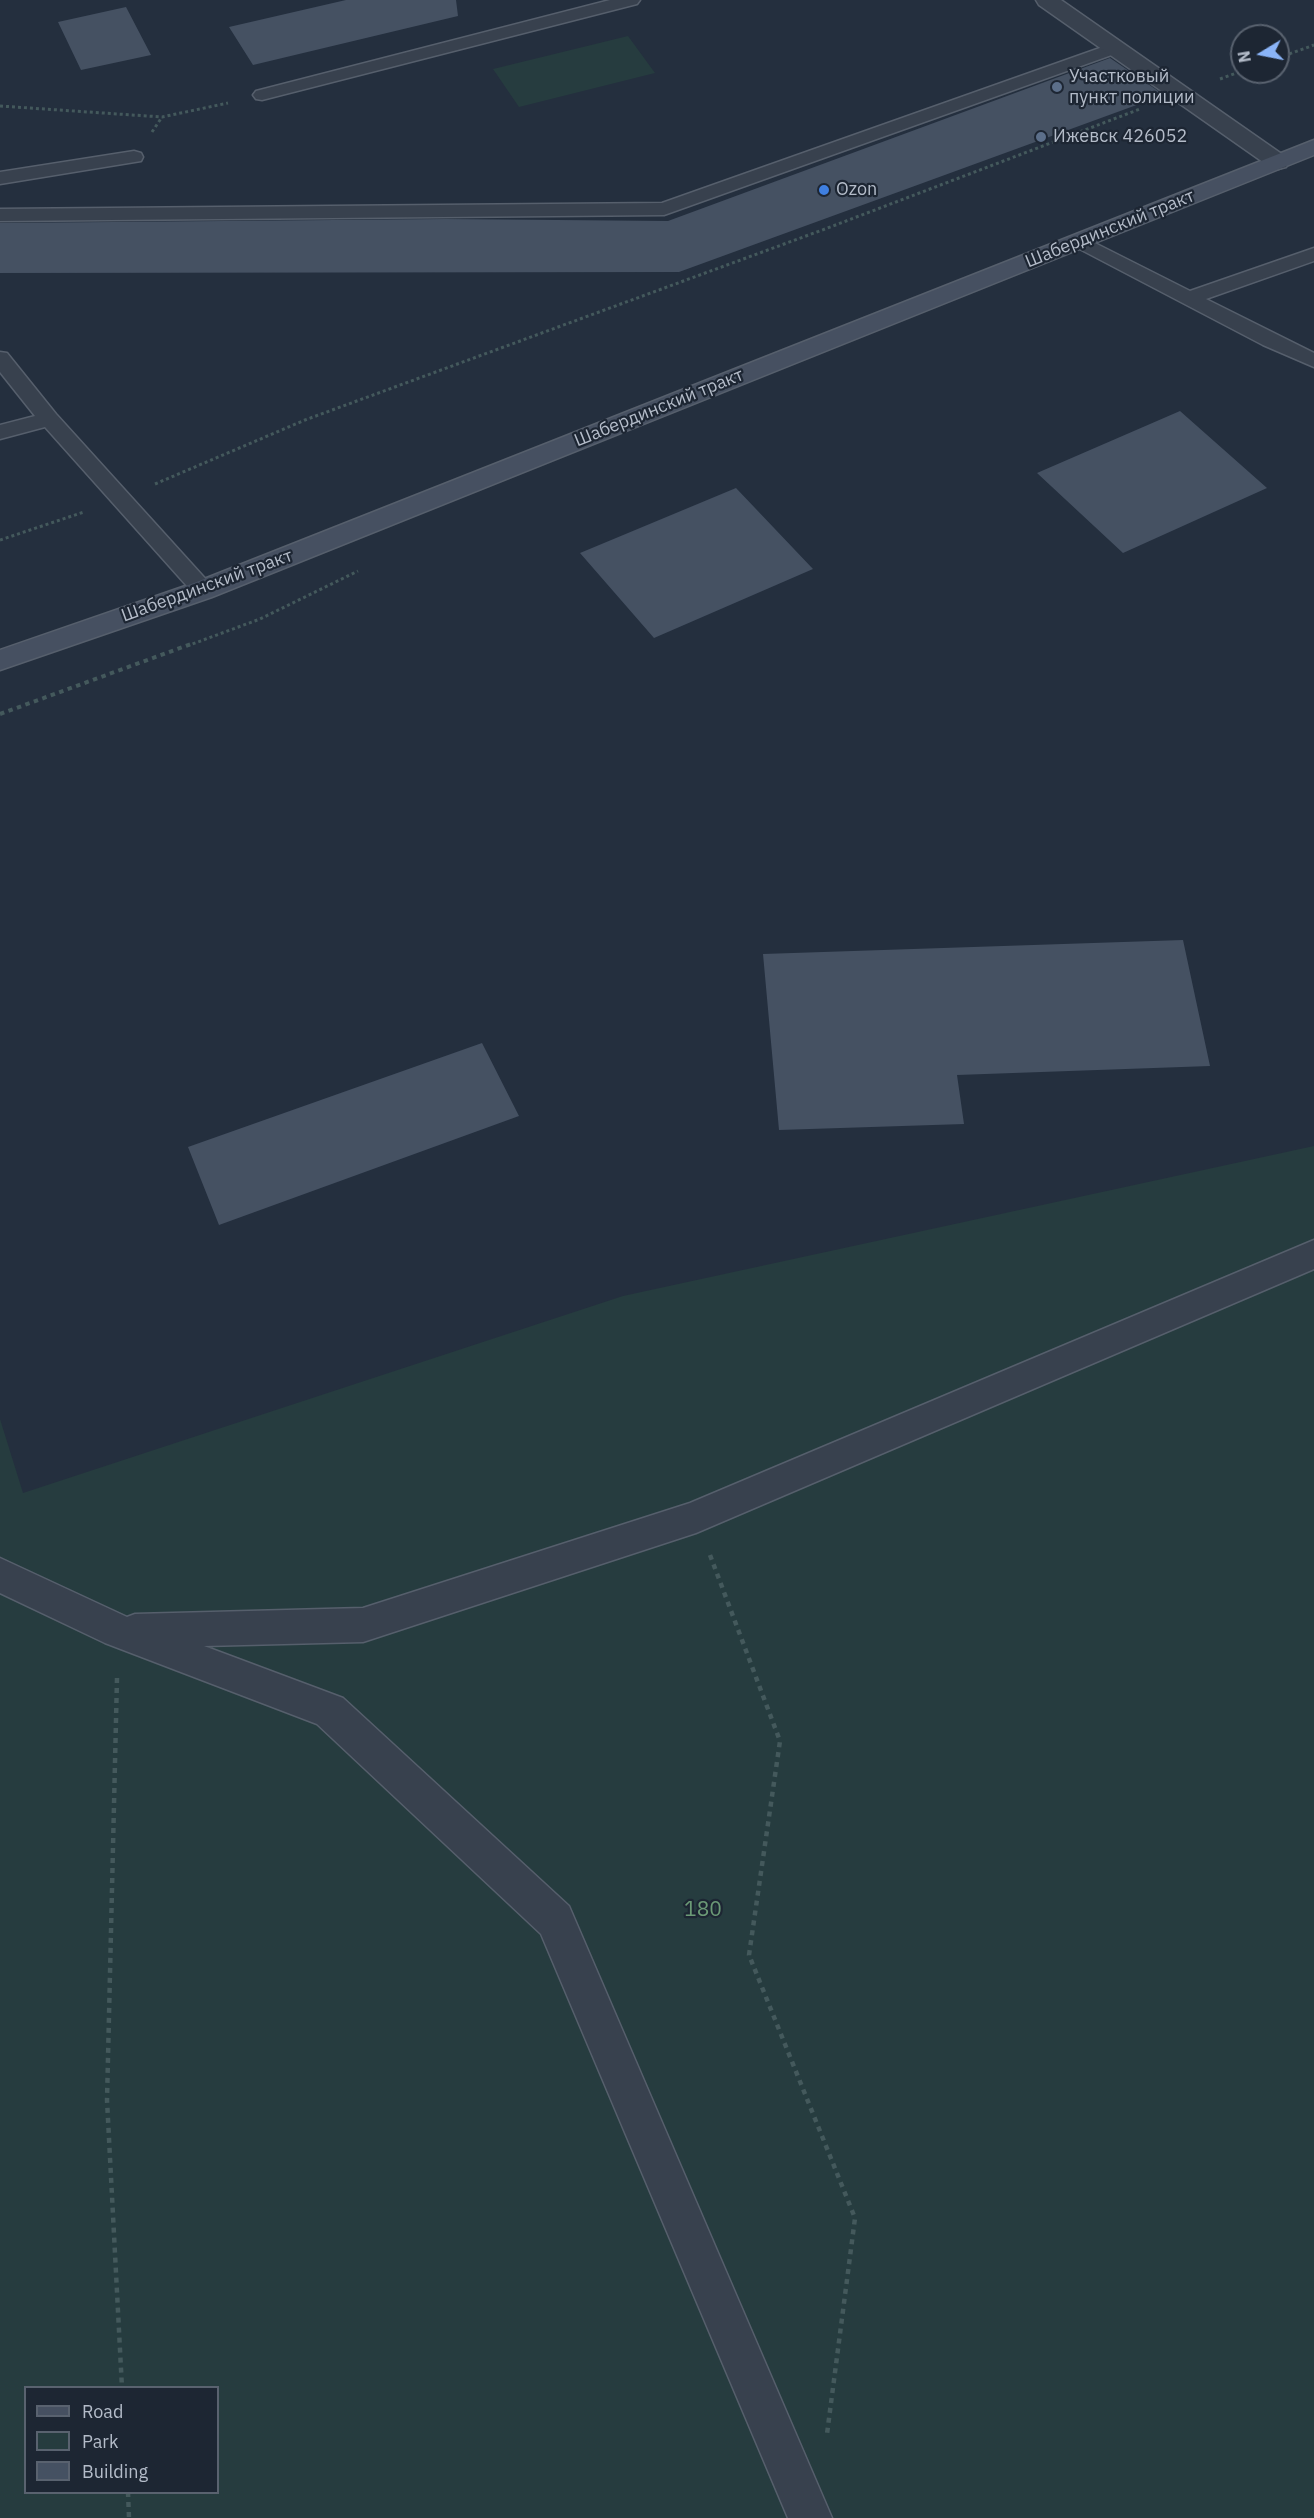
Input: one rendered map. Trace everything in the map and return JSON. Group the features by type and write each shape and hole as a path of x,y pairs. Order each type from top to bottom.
{"main road":[{"name":"Шабердинский тракт","path":"0,660 203,590 1314,147"}],"street":[{"path":"1047,0 1278,162"},
{"path":"118,1631 363,1624 696,1517 1314,1254"},
{"path":"0,1575 118,1631 330,1711 555,1920 810,2518"}],"lane":[{"path":"262,95 631,0"},
{"path":"0,215 664,209 1114,48"},
{"path":"0,178 134,157"},
{"path":"1079,242 1187,299 1314,361"},
{"path":"1187,299 1314,254"},
{"path":"0,358 49,419 203,590"},
{"path":"0,432 49,419"}],"path":[{"path":"1290,54 1314,45"},
{"path":"0,540 122,499 305,420 825,229 1181,93"},
{"path":"0,105 162,117 262,95"},
{"path":"696,1517 780,1741 749,1955 855,2218 827,2437"},
{"path":"118,1631 107,2100 122,2386"},
{"path":"128,2494 129,2518"}],"green space":[{"path":"628,36 655,73 519,107 493,69"},
{"name":"180","path":"1314,1146 1314,2518 0,2518 0,1419 23,1493 623,1296"}],"building":[{"path":"346,0 456,0 458,16 253,65 229,27"},
{"path":"126,7 151,55 81,70 58,22"},
{"path":"1110,58 1164,95 679,272 0,273 0,223 446,219 668,221"},
{"path":"1180,411 1267,488 1123,553 1037,473"},
{"path":"736,488 813,569 654,638 580,553"},
{"path":"1183,940 1210,1066 957,1075 964,1124 779,1130 763,954"},
{"path":"482,1043 519,1116 219,1225 188,1147"}],"place":[{"name":"Участковый пункт полиции","path":"1057,87"},
{"name":"Ижевск 426052","path":"1041,137"},
{"name":"Ozon","path":"824,190"}]}
